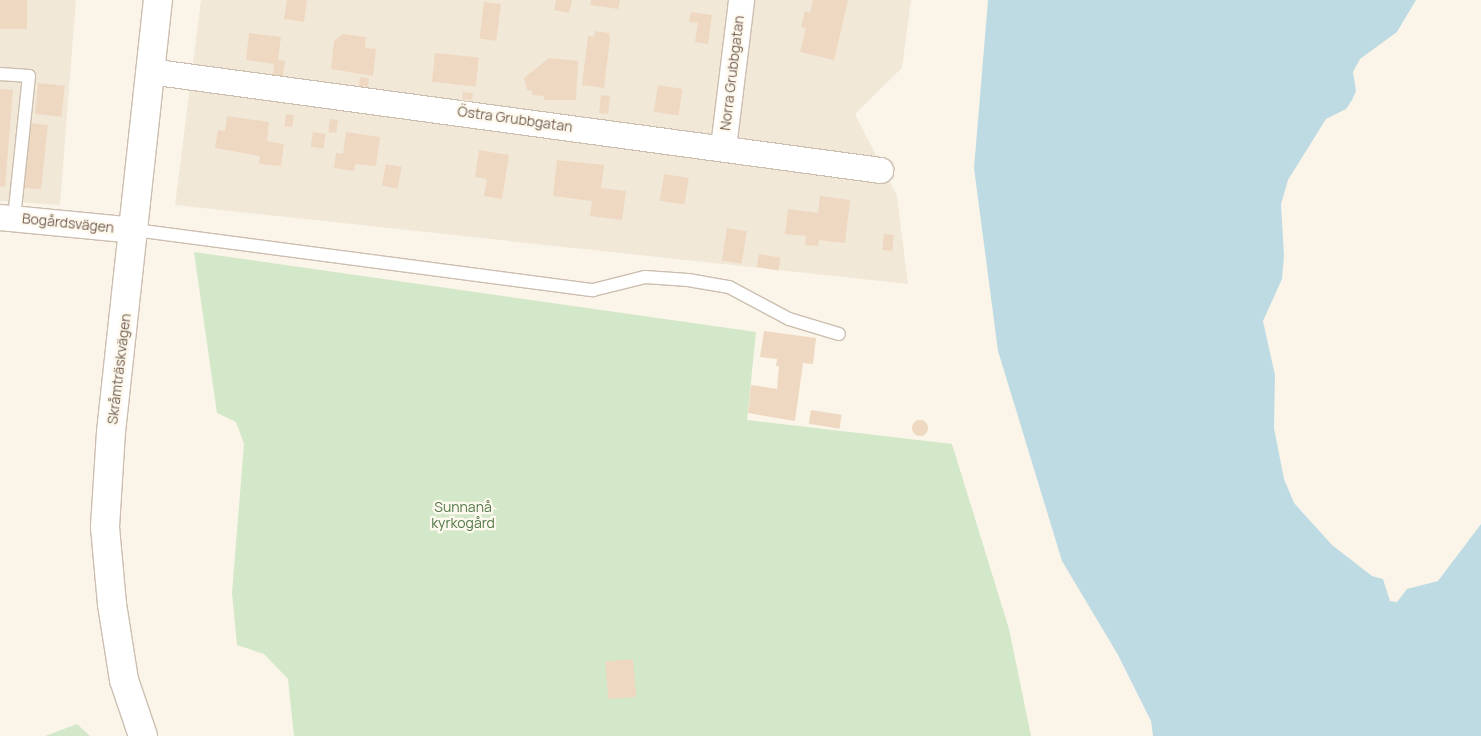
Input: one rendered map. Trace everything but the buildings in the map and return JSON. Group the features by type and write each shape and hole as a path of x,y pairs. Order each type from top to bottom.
{"main road":[{"name":"Skråmträskvägen","path":"143,736 124,680 112,604 105,527 111,432 135,230 149,71 158,0"}],"street":[{"name":"Norra Grubbgatan","path":"724,147 741,0"},
{"name":"Östra Grubbgatan","path":"149,71 724,147 880,170"},
{"name":"Bogårdsvägen","path":"7,217 135,230"}],"lane":[{"path":"0,74 29,76 7,217"},
{"path":"135,230 593,290 645,277 688,280 729,287 789,319 839,334"}],"shaded area":[{"path":"0,0 76,0 60,205 0,201"},
{"path":"201,0 911,0 902,68 855,114 897,196 908,284 175,205"}],"green space":[{"name":"Sunnanå kyrkogård","path":"194,252 756,332 747,420 952,444 1009,629 1031,736 294,736 288,679 264,654 237,645 232,593 244,444 236,422 217,413"},
{"path":"77,724 90,736 45,736"}],"water":[{"path":"988,0 1416,0 1397,32 1360,59 1353,72 1356,91 1352,100 1346,109 1326,119 1288,180 1281,204 1284,256 1282,279 1263,321 1275,375 1274,428 1284,479 1294,503 1332,545 1372,576 1383,579 1390,601 1397,602 1407,589 1438,581 1481,524 1481,736 1153,736 1151,721 1118,655 1062,561 998,351 974,168"}]}
